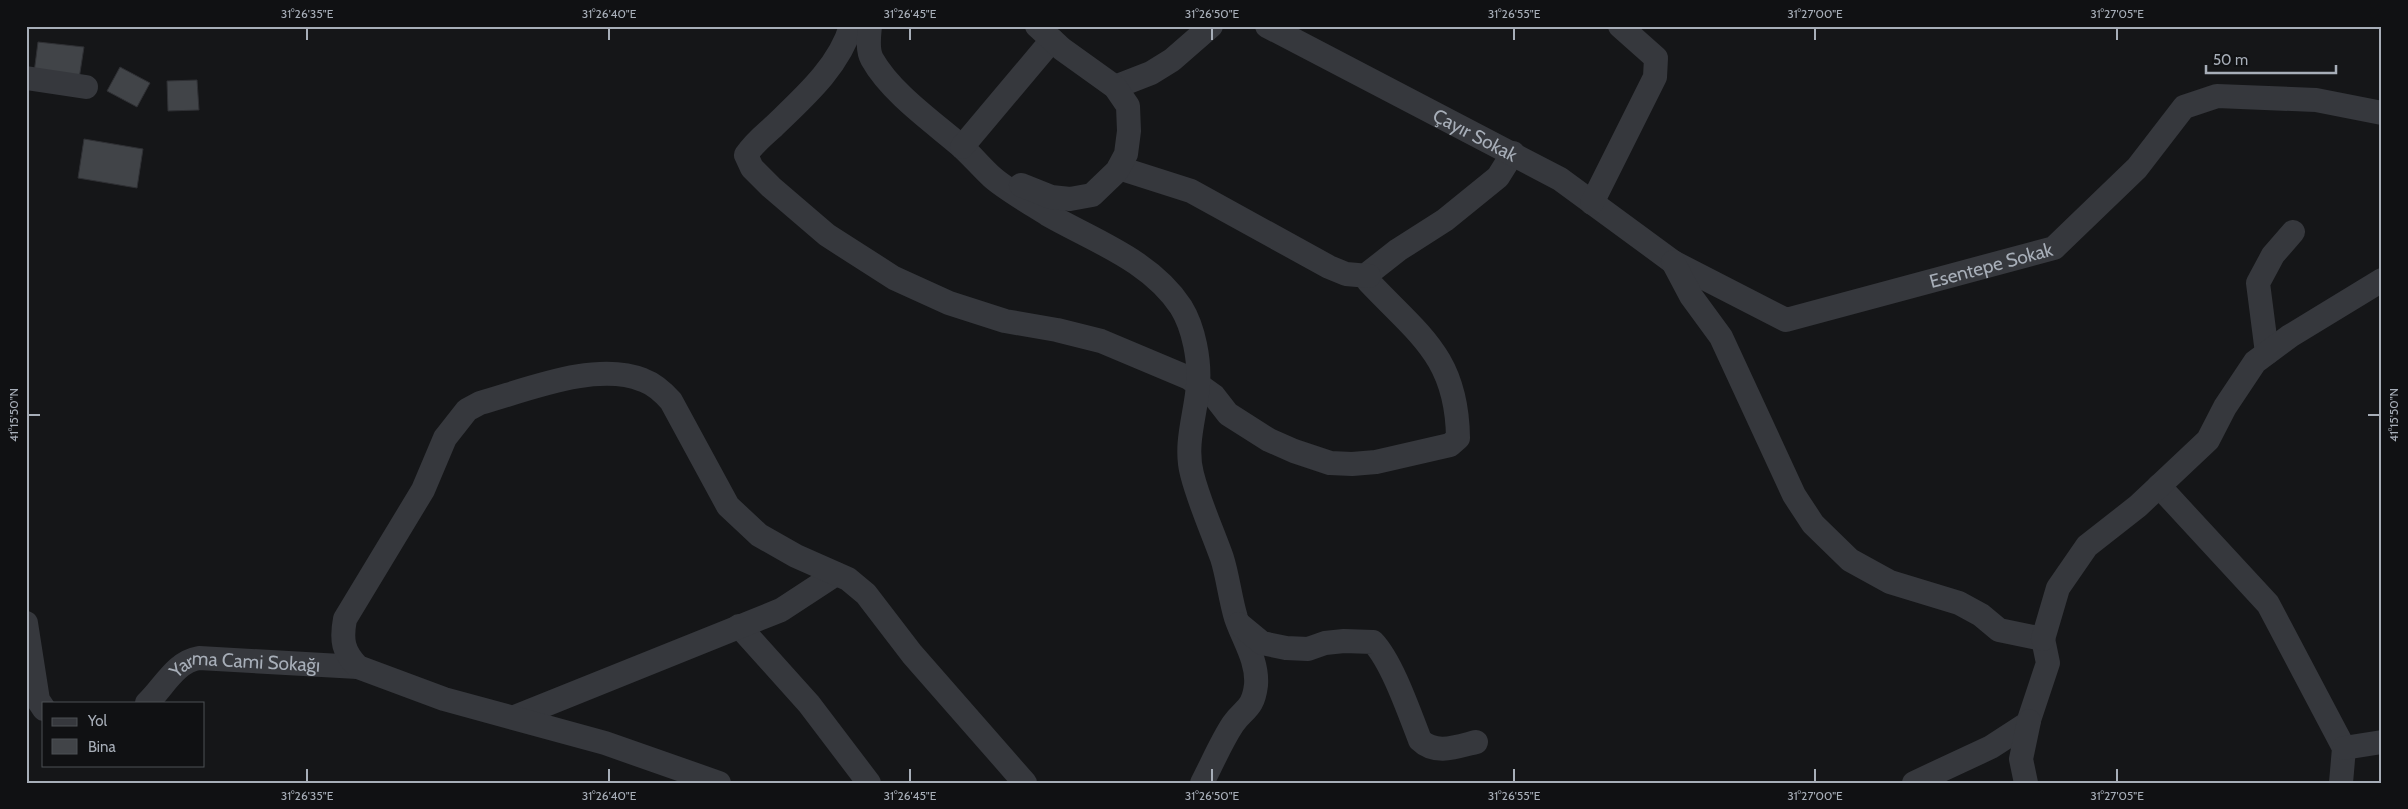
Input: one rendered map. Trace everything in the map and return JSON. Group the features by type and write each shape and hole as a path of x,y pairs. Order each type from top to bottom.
{"street":[{"path":"851,26 838,55 825,74 771,128 756,140 746,155 752,168 827,235 894,278 949,302 1005,321 1057,330 1102,341 1190,378 1214,396 1228,414 1269,440 1330,463 1376,462 1450,445 1458,438 1458,418 1442,363 1424,337 1369,282 1369,276 1370,272 1378,264 1445,220 1498,177 1513,153"},
{"path":"870,26 868,39 870,57 920,114 970,155 994,179 1048,214 1133,260 1166,290 1181,308 1190,330 1198,364 1198,384 1189,444 1191,472 1212,536 1222,559 1238,623 1254,665 1256,682 1254,698 1247,711 1234,722 1202,783"},
{"path":"1115,87 1151,73 1165,65 1211,26"},
{"name":"Çayır Sokak","path":"1267,26 1560,179 1673,262"},
{"path":"1592,203 1655,77 1656,58 1620,26"},
{"path":"1044,33 1115,87 1128,106 1126,154 1119,168 1092,196 1070,199 1051,197 1027,188 970,155 1044,33"},
{"path":"26,78 86,87"},
{"name":"Esentepe Sokak","path":"1673,262 1786,320 2054,248 2136,168 2184,107 2192,104 2217,96 2306,100 2382,113"},
{"path":"1119,168 1191,190 1329,267 1346,274 1369,276"},
{"path":"2267,353 2258,283 2273,255 2293,232"},
{"path":"1673,262 1691,296 1721,337 1794,495 1813,524 1850,560 1890,582 1959,603 1981,615 1999,630 2043,639"},
{"path":"2026,783 2021,759 2029,721 2048,663 2043,639 2058,588 2087,546 2138,506 2208,440 2225,407 2255,362 2290,336 2382,280"},
{"path":"719,783 614,746 515,717 444,699 358,667 349,658 343,648 342,635 345,620 423,490 445,438 467,410 480,403 572,377 622,375 643,380 660,390 671,401 728,506 739,518 758,535 796,556 848,579 866,594 912,654 1025,783"},
{"path":"2159,486 2268,604 2344,748 2341,783"},
{"path":"515,717 781,610 836,574"},
{"path":"26,623 38,700 42,706"},
{"path":"1238,623 1262,643 1286,648 1308,649 1325,643 1344,641 1373,642 1389,664 1392,676 1420,740 1427,747 1438,749 1476,742"},
{"path":"739,626 809,704 869,783"},
{"name":"Yarma Cami Sokağı","path":"148,702 181,665 189,660 199,658 358,667"},
{"path":"1914,783 1991,747 2029,721"},
{"path":"2344,748 2382,742"}],"building":[{"path":"38,42 84,47 79,79 34,73"},
{"path":"120,67 150,83 137,107 107,91"},
{"path":"197,80 199,110 168,111 167,81"},
{"path":"84,139 143,149 137,188 78,178"}]}
